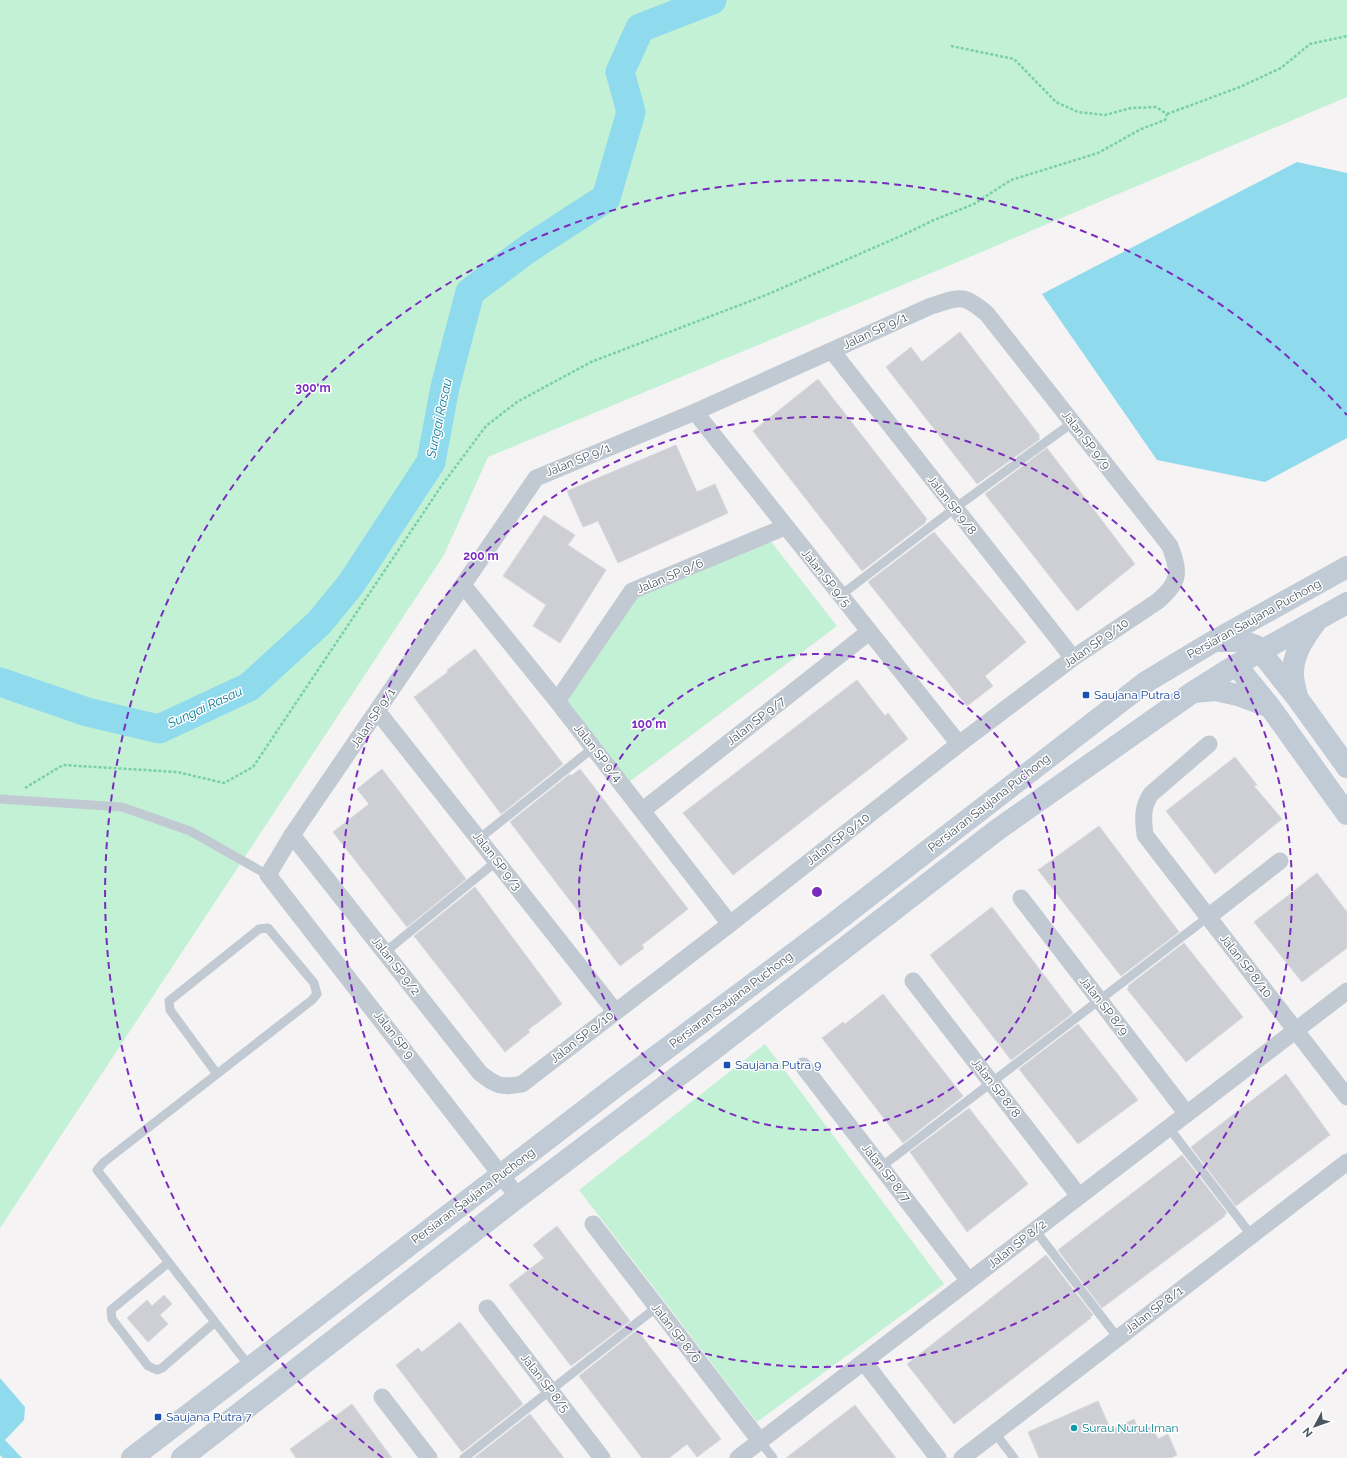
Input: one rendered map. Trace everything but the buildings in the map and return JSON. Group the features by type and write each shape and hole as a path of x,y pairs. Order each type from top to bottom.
{"street":[{"name":"Jalan SP 9/1","path":"268,874 292,835 378,712 536,478 695,412 931,306 956,298 972,301"},
{"name":"Jalan SP 9/9","path":"972,301 987,314 1170,546 1176,560 1177,575 1171,590"},
{"name":"Jalan SP 9/8","path":"832,351 1073,658"},
{"name":"Jalan SP 9/5","path":"695,412 959,744"},
{"name":"Jalan SP 9/6","path":"558,701 632,591 785,527"},
{"name":"Persiaran Saujana Puchong","path":"132,1458 502,1174 835,922 1146,682 1266,611 1347,567"},
{"name":"Jalan SP 9/4","path":"463,585 558,701 730,924"},
{"name":"Jalan SP 9/10","path":"507,1087 522,1084 730,924 959,744 1073,658 1158,601 1171,590"},
{"path":"182,1458 518,1197 714,1049 997,830 1193,692 1236,665 1347,603"},
{"path":"1266,611 1253,624 1241,641 1236,654 1236,665 1270,707 1347,814"},
{"path":"1298,698 1292,674 1299,646 1315,622"},
{"name":"Jalan SP 9/7","path":"642,810 869,632"},
{"path":"1214,641 1241,641 1256,646 1298,698 1347,767"},
{"path":"1193,692 1216,690 1270,707"},
{"name":"Jalan SP 9/3","path":"378,712 480,838 615,1011"},
{"name":"Jalan SP 8/10","path":"1210,744 1151,794 1145,803 1143,818 1145,835 1347,1097"},
{"name":"Jalan SP 9/2","path":"292,835 480,1073 493,1083 507,1087"},
{"path":"1208,917 1280,861"},
{"name":"Jalan SP 9","path":"268,874 502,1174 518,1197"},
{"name":"Jalan SP 8/9","path":"1020,898 1187,1114"},
{"name":"Jalan SP 8/8","path":"913,980 1079,1196"},
{"name":"Jalan SP 8/2","path":"738,1458 1347,991"},
{"name":"Jalan SP 8/7","path":"803,1066 969,1281"},
{"name":"Jalan SP 8/1","path":"962,1458 1347,1162"},
{"name":"Jalan SP 8/6","path":"593,1224 760,1441"},
{"name":"Jalan SP 8/5","path":"487,1308 602,1458"},
{"path":"864,1362 938,1458"},
{"path":"382,1397 429,1458"}],"lane":[{"path":"841,595 955,508 1072,423"},
{"path":"480,838 593,748"},
{"path":"4,799 122,807 190,831 268,874"},
{"path":"384,952 497,861"},
{"path":"881,1167 1208,917"},
{"path":"217,1074 170,1010 169,1001 259,929 268,928 314,983 317,994 312,1000 217,1074 104,1162 97,1170 250,1367"},
{"path":"1169,1128 1252,1236"},
{"path":"1035,1230 1118,1338"},
{"path":"168,1263 111,1310 112,1319 148,1366 157,1370 162,1368 215,1322"},
{"path":"464,1458 657,1307"},
{"path":"995,1433 1014,1458"},
{"path":"760,1441 773,1458"}],"path":[{"path":"4,799 63,766 177,772 224,783 253,767 442,485 486,426 518,402 591,362 766,295 934,220 974,204 1011,180 1098,153 1141,129 1165,120 1168,114 1240,87 1281,68 1310,44 1347,36"},
{"path":"951,46 1014,59 1056,102 1078,112 1105,115 1131,108 1156,107 1168,114"}],"green space":[{"path":"0,0 1347,0 1347,97 972,256 488,457 444,555 0,1228"},
{"path":"769,539 837,626 625,785 562,701 631,599"},
{"path":"765,1044 944,1284 757,1422 579,1190"}],"water":[{"path":"1297,162 1347,173 1347,438 1265,482 1157,460 1042,294"},
{"path":"0,1378 25,1407 24,1420 5,1440 22,1458 3,1458 0,1455"}],"waterway":[{"name":"Sungai Rasau","path":"0,682 87,712 159,729 249,687 319,623 351,584 431,462 445,387 470,292 529,248 606,198 631,112 620,72 640,28 712,0"}],"place":[{"name":"Saujana Putra 8","path":"1086,695"},
{"name":"Saujana Putra 9","path":"727,1065"},
{"name":"Saujana Putra 7","path":"158,1417"},
{"name":"Surau Nurul Iman","path":"1074,1428"}]}
